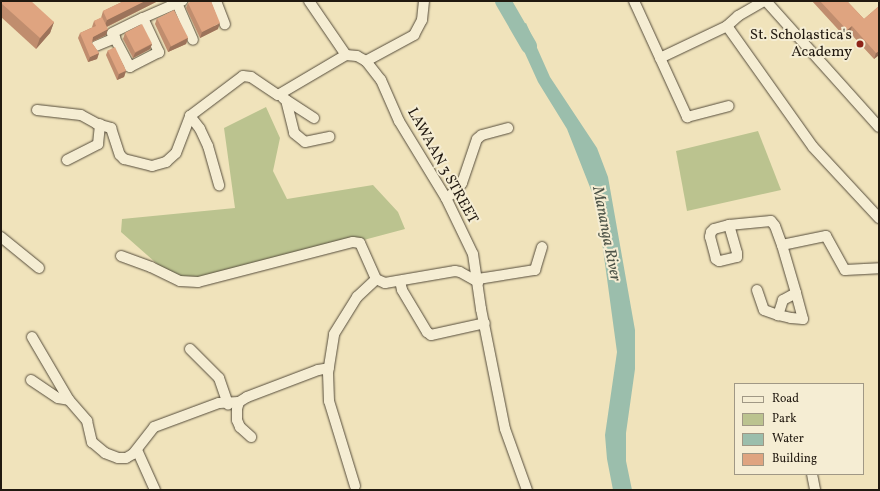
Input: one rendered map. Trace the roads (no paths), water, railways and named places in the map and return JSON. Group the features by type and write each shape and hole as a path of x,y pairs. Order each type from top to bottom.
{"street":[{"path":"216,1 225,24"},
{"path":"309,1 346,55"},
{"path":"282,97 346,55 356,56 366,61 414,35 422,20 424,1"},
{"path":"634,1 687,116 729,106"},
{"path":"660,58 727,26 738,16 765,1 879,127"},
{"path":"143,18 159,52 130,66 112,33 143,18 180,2 193,40"},
{"path":"727,26 813,147 879,218"},
{"path":"96,46 115,38"},
{"name":"LAWAAN 3 STREET","path":"366,61 381,80 399,121 446,198 473,254 478,280 480,308 485,323 505,429 527,490"},
{"path":"37,110 81,115 97,124 111,128 120,154 124,159 152,166 166,162 176,153 190,116 243,76 252,77 314,118"},
{"path":"282,97 294,133 305,142 329,137"},
{"path":"190,116 208,146 218,185"},
{"path":"67,160 98,144 100,124"},
{"path":"446,198 456,191 462,183 477,139 482,135 508,128"},
{"path":"729,226 771,221 782,245 803,319 791,318 764,310 757,290"},
{"path":"782,245 826,236 845,270 879,268"},
{"path":"1,237 38,268"},
{"path":"121,256 151,267 180,281 198,282 353,242 360,243 376,279 385,283 455,271 478,280 535,270 542,247"},
{"path":"355,486 329,401 329,368 334,334 356,297 376,279"},
{"path":"400,281 402,290 427,332 431,334 485,323"},
{"path":"778,315 783,300 796,293"},
{"path":"32,337 69,400 87,421 92,442 105,453 118,458 126,458 134,454 154,427 219,403 228,404 240,402 247,397 318,370 329,368"},
{"path":"190,349 219,378 228,404"},
{"path":"31,380 58,398 69,400"},
{"path":"240,402 237,409 237,420 240,427 251,437"},
{"path":"137,450 155,490"},
{"path":"812,475 815,490"}],"water":[{"path":"526,23 550,77 597,148 608,177 635,330 635,369 626,433 626,461 632,490 613,490 607,459 605,435 617,352 597,205 567,129 538,82 514,29"}],"waterway":[{"name":"Mananga River","path":"503,1 529,46"}],"place":[{"name":"St. Scholastica's Academy","path":"860,44"}]}
